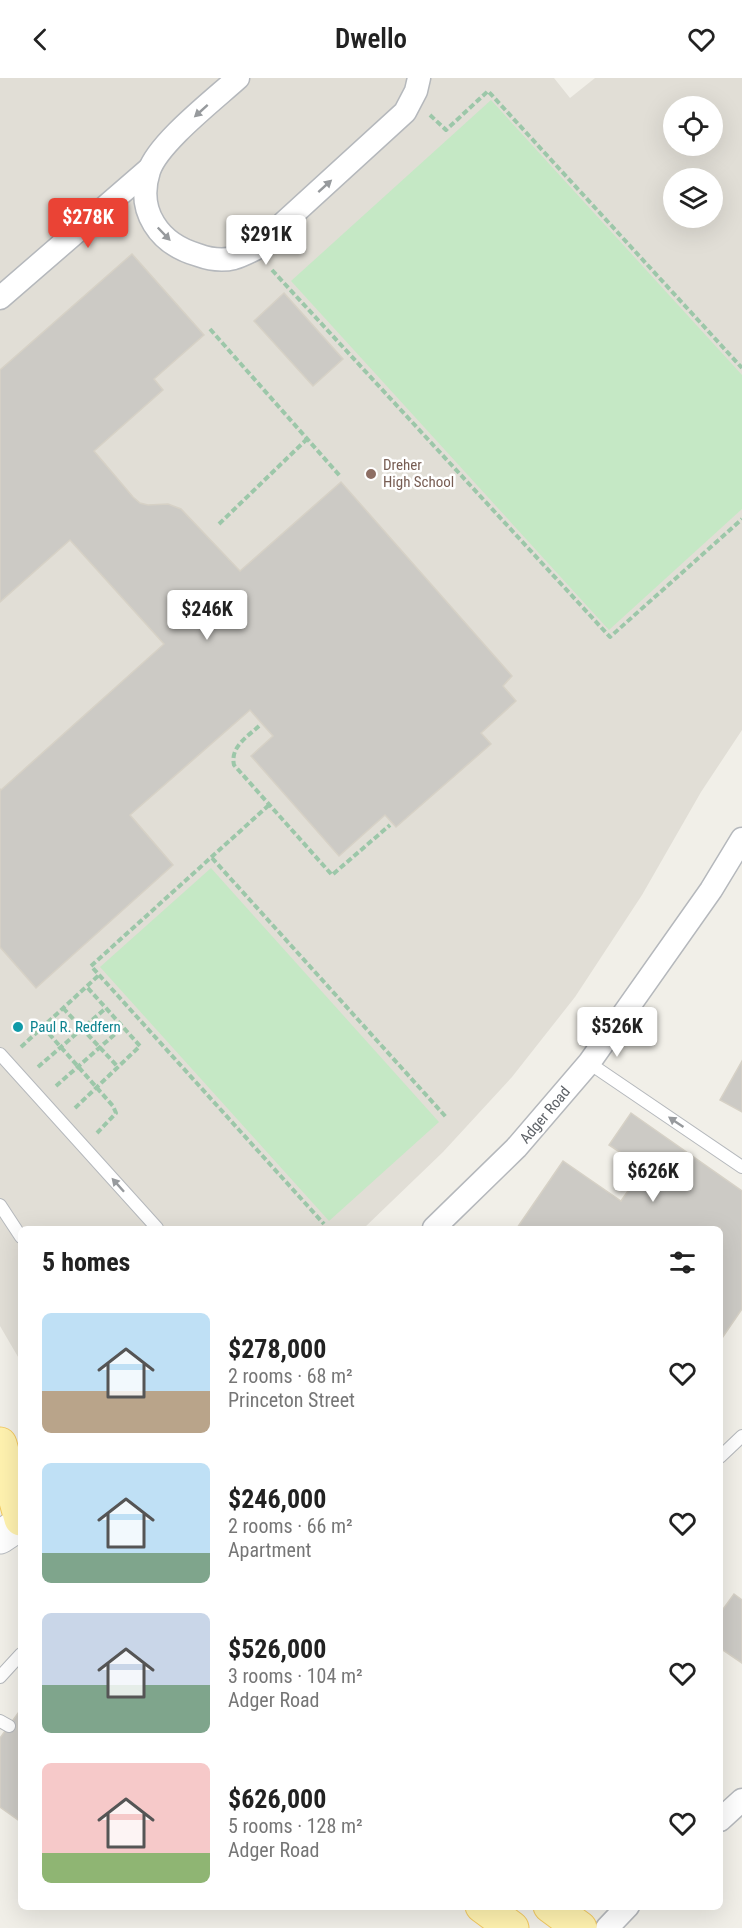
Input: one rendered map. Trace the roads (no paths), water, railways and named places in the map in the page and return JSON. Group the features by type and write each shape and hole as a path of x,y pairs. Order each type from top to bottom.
{"main road":[{"path":"0,1444 18,1510"},
{"path":"0,1509 18,1519"},
{"path":"0,1537 18,1523"},
{"path":"487,1910 512,1928"},
{"path":"555,1910 580,1928"}],"street":[{"path":"0,298 149,169 165,145 238,78"},
{"path":"149,169 144,194 148,214 163,237 187,252 211,259 234,258 255,249 405,112 417,91 419,78"},
{"name":"Adger Road","path":"437,1226 516,1148 589,1063 711,890 742,839"},
{"path":"723,1817 742,1800"},
{"path":"607,1928 624,1910"}],"lane":[{"path":"0,1054 155,1226"},
{"path":"589,1063 742,1167"},
{"path":"0,1205 18,1232"},
{"path":"723,1454 742,1436"},
{"path":"0,1677 18,1657"}],"place":[{"name":"Dreher High School","path":"371,474"},
{"name":"Paul R. Redfern","path":"18,1027"}]}
